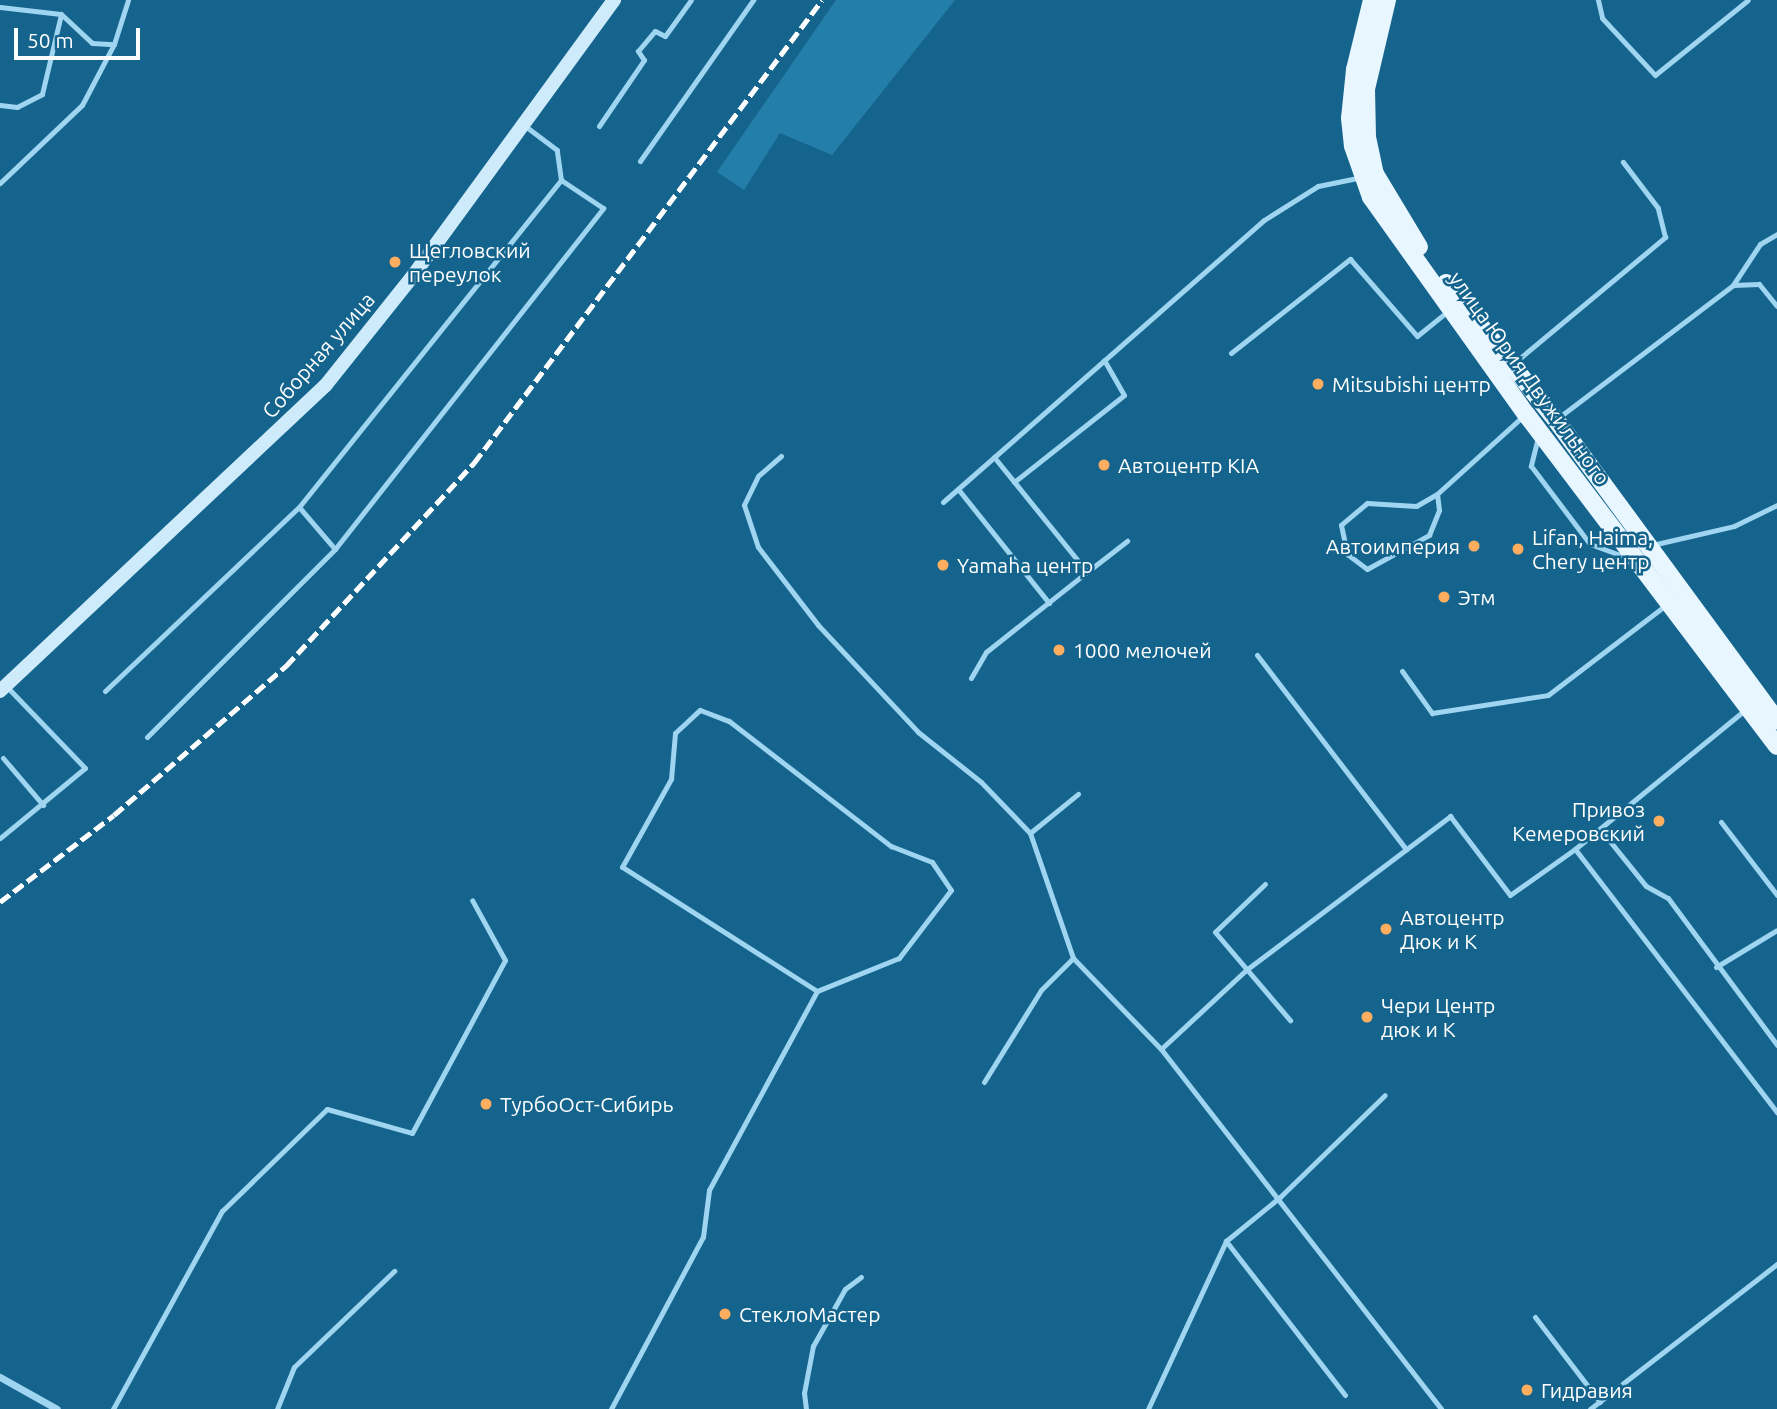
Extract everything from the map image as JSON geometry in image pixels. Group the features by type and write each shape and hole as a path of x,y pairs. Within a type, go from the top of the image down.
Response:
{"main road":[{"name":"улица Юрия Двужильного","path":"1373,0 1354,70 1350,107 1353,146 1369,176 1389,226 1451,309 1533,408 1556,420 1649,545 1754,703 1777,746"},
{"name":"улица Юрия Двужильного","path":"1387,0 1366,89 1369,176 1424,255 1512,365 1533,408 1539,431 1669,603 1754,703 1777,721"}],"street":[{"name":"Соборная улица","path":"3,688 325,386 412,277 614,0"},
{"path":"0,1377 57,1409"}],"lane":[{"path":"0,183 82,105 114,44 128,0"},
{"path":"599,126 644,60 638,51 655,31 666,36 691,0"},
{"path":"640,161 753,0"},
{"path":"1598,0 1602,18 1655,75 1748,0"},
{"path":"0,7 61,14 92,43 114,44"},
{"path":"0,105 17,107 42,94 61,14"},
{"path":"105,691 299,507 561,180 557,150 523,124"},
{"path":"1512,365 1665,237 1658,208 1623,162"},
{"path":"943,502 1264,220 1318,187 1369,176"},
{"path":"147,737 335,549 603,208 561,180"},
{"path":"1556,420 1732,285 1760,244 1777,234"},
{"path":"1231,353 1350,259 1417,336 1451,309"},
{"path":"1732,285 1759,284 1777,306"},
{"path":"1014,482 1124,395 1104,360"},
{"path":"1437,494 1439,510 1429,535 1367,569 1347,554 1341,526 1367,503 1416,506 1437,494 1533,408"},
{"path":"1539,431 1531,466 1553,496 1590,544 1638,561"},
{"path":"781,456 758,476 744,505 758,547 818,625 918,732 981,782 1030,833 1073,958 1161,1049 1280,1197 1441,1409"},
{"path":"994,457 1087,572"},
{"path":"958,489 1049,603"},
{"path":"1649,545 1734,526 1777,505"},
{"path":"299,507 335,549"},
{"path":"971,678 986,652 1126,541"},
{"path":"1402,671 1432,713 1548,695 1669,603"},
{"path":"1257,655 1406,849"},
{"path":"0,837 43,805 85,768 3,688"},
{"path":"1161,1049 1246,970 1450,816 1510,895 1575,849 1754,703"},
{"path":"611,1409 703,1237 709,1190 817,991 899,958 950,890 932,862 891,846 729,721 700,710 675,733 671,779 622,867 817,991"},
{"path":"3,758 43,805"},
{"path":"1030,833 1078,794"},
{"path":"1721,822 1777,895"},
{"path":"1600,829 1646,886 1668,898 1716,967 1777,1045"},
{"path":"1575,849 1777,1112"},
{"path":"1265,884 1215,932 1290,1020"},
{"path":"113,1409 222,1211 327,1109 412,1133 505,960 472,900"},
{"path":"1716,967 1777,930"},
{"path":"984,1082 1041,990 1073,958"},
{"path":"1148,1409 1226,1241 1280,1197 1385,1095"},
{"path":"1226,1241 1345,1395"},
{"path":"1590,1409 1777,1264"},
{"path":"277,1409 294,1367 394,1271"},
{"path":"806,1409 804,1393 813,1346 845,1289 861,1277"},
{"path":"1535,1317 1600,1402"}],"shaded area":[{"path":"836,0 955,0 832,155 780,133 744,190 717,172"}],"railway":[{"path":"0,902 114,815 286,666 474,463 822,0"}],"place":[{"name":"Щегловский переулок","path":"395,262"},
{"name":"Mitsubishi центр","path":"1318,384"},
{"name":"Автоцентр KIA","path":"1104,465"},
{"name":"Автоимперия","path":"1474,546"},
{"name":"Lifan, Haima, Chery центр","path":"1518,549"},
{"name":"Yamaha центр","path":"943,565"},
{"name":"Этм","path":"1444,597"},
{"name":"1000 мелочей","path":"1059,650"},
{"name":"Привоз Кемеровский","path":"1659,821"},
{"name":"Автоцентр Дюк и К","path":"1386,929"},
{"name":"Чери Центр дюк и К","path":"1367,1017"},
{"name":"ТурбоОст-Сибирь","path":"486,1104"},
{"name":"СтеклоМастер","path":"725,1314"},
{"name":"Гидравия","path":"1527,1390"}]}
